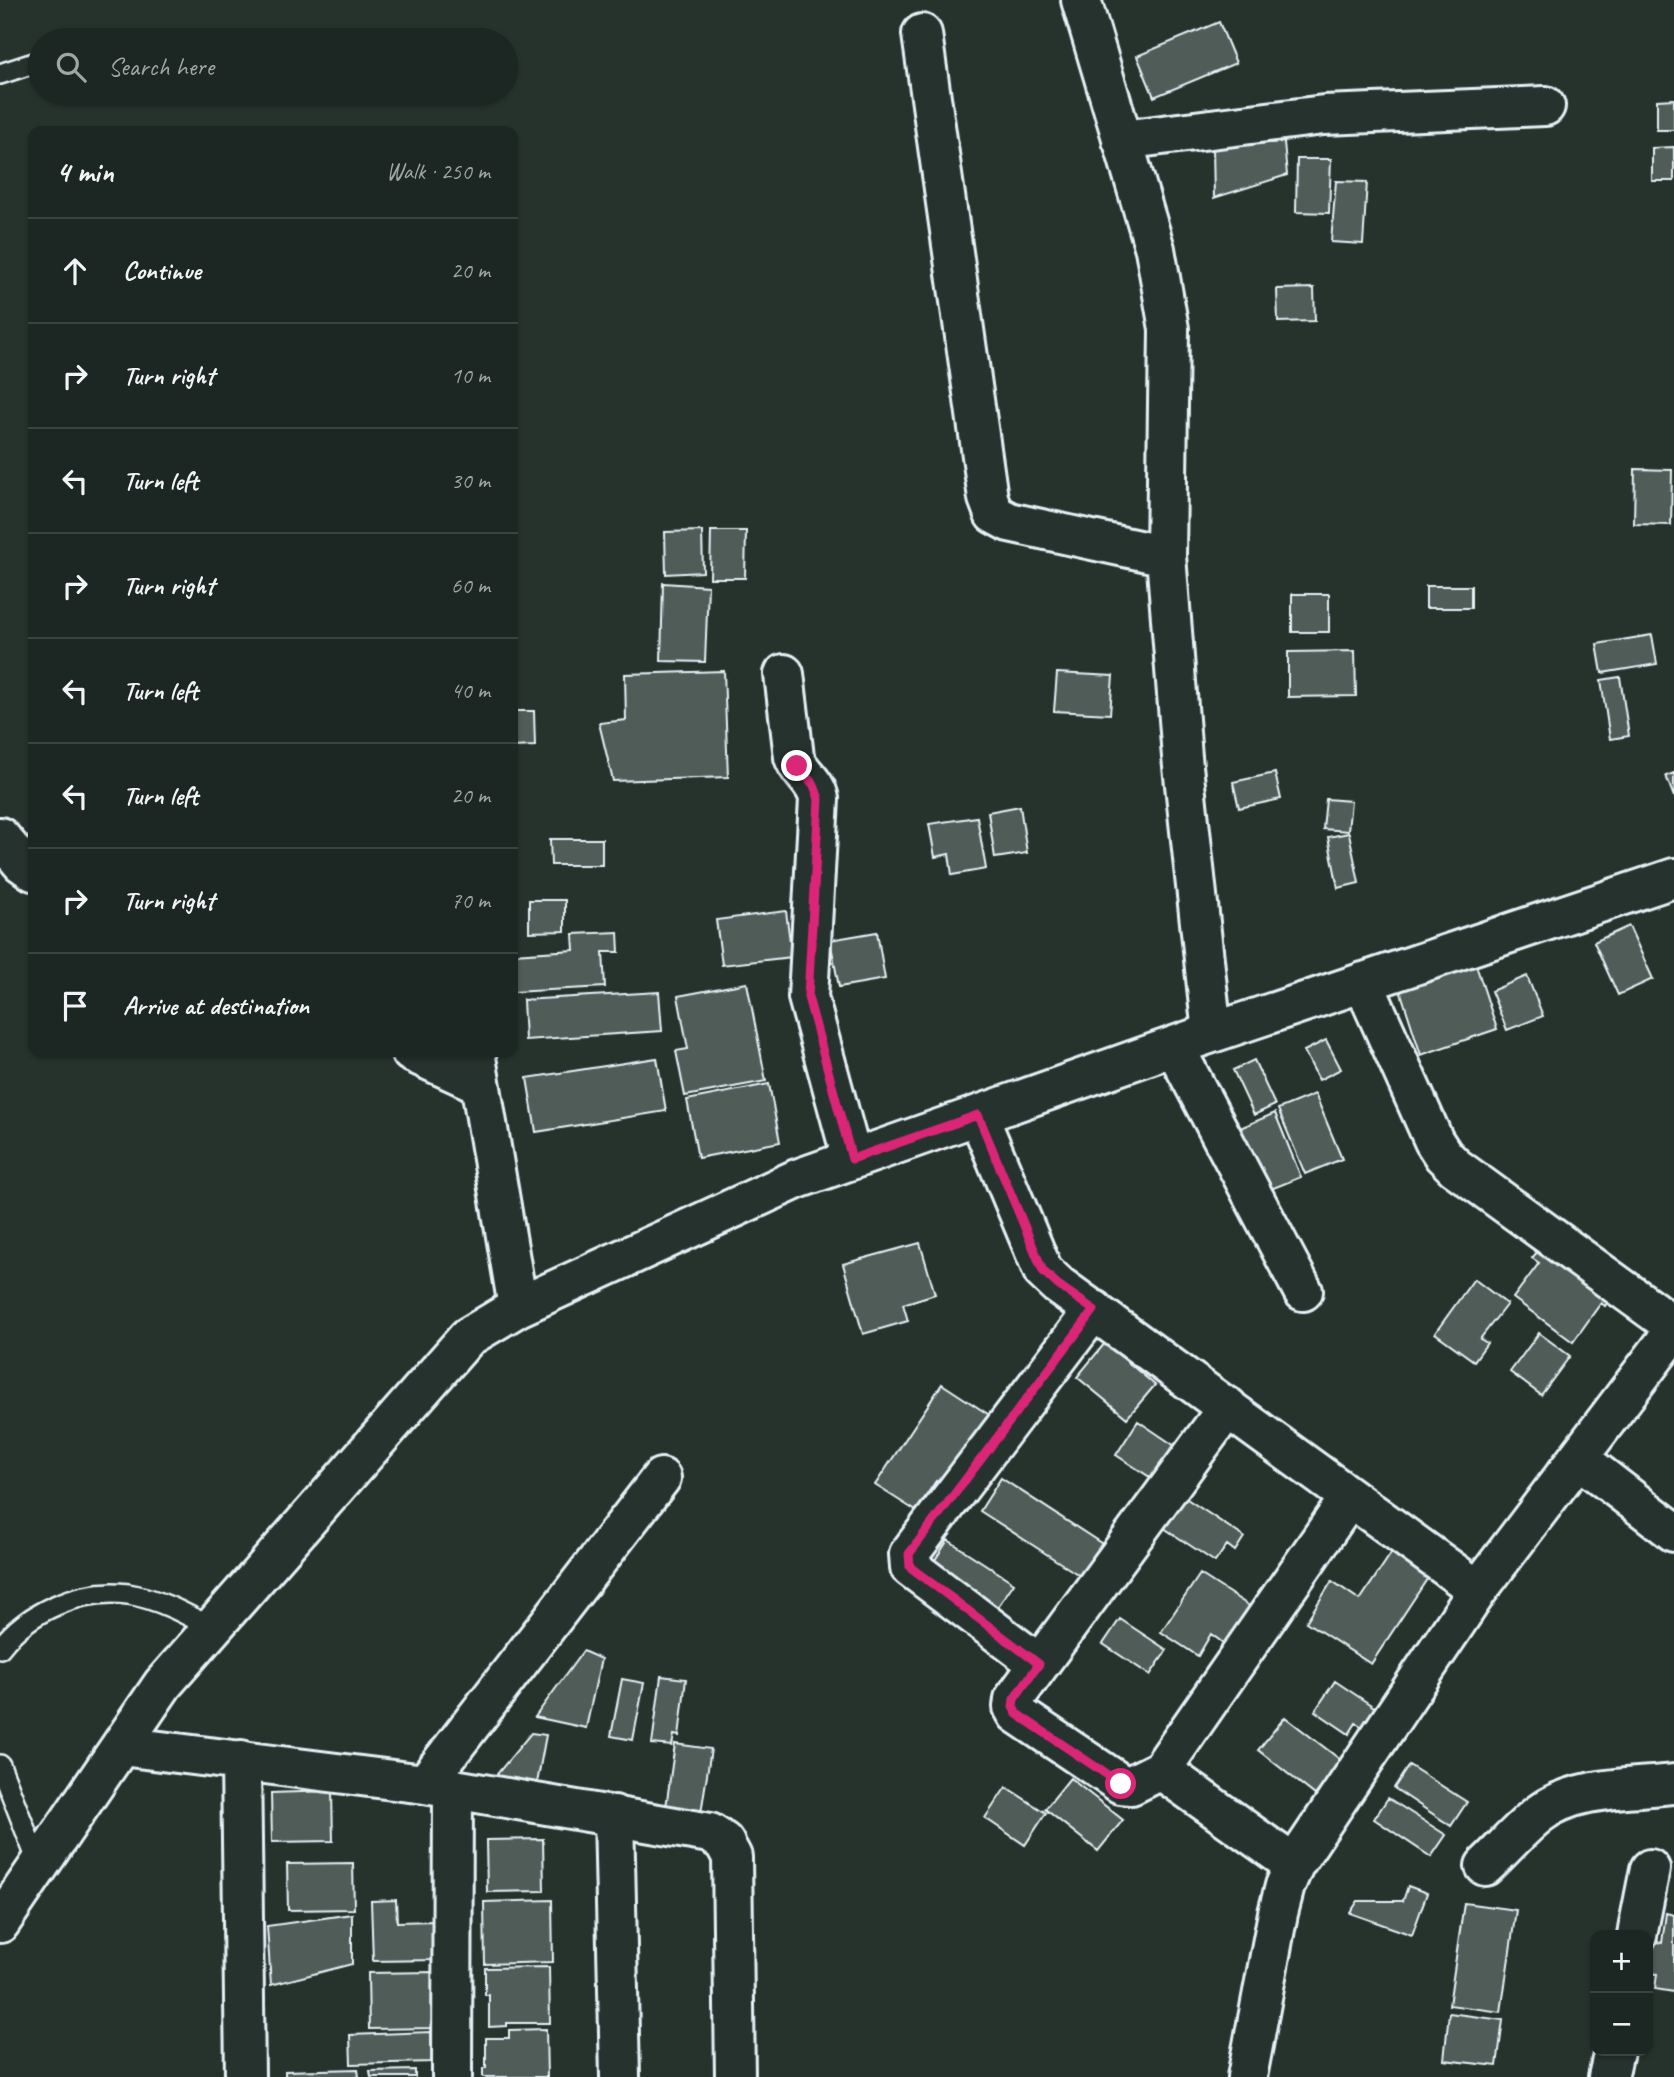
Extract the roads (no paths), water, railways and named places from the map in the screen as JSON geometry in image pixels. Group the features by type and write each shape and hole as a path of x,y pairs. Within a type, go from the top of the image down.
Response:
{"street":[{"path":"1081,0 1155,249 1169,329 1166,556 1182,757 1212,1033"},
{"path":"922,34 988,498 994,514 1009,522 1166,556"},
{"path":"1122,140 1324,115 1545,106"},
{"path":"784,674 794,757 797,766 814,785 819,799 808,997 852,1159"},
{"path":"0,837 28,868"},
{"path":"0,1923 163,1684 468,1337 518,1307 797,1179 1174,1046 1674,878"},
{"path":"1363,982 1434,1141 1443,1155 1455,1167 1674,1326"},
{"path":"1174,1046 1303,1291"},
{"path":"432,1057 478,1068 518,1307"},
{"path":"978,1115 1043,1271 1058,1285 1478,1590"},
{"path":"1039,1664 910,1567 909,1554 1094,1310"},
{"path":"1247,2077 1278,1913 1284,1886 1294,1865 1478,1590 1674,1331"},
{"path":"1228,1408 1014,1699 1013,1707 1017,1714 1121,1784 1131,1786 1161,1770 1350,1497"},
{"path":"1578,1458 1674,1532"},
{"path":"452,2077 439,1786 660,1478"},
{"path":"121,1746 439,1786 710,1833 724,1842 732,1857 735,2077"},
{"path":"241,1760 245,2077"},
{"path":"1161,1770 1294,1865"},
{"path":"1485,1866 1540,1814 1560,1802 1585,1794 1674,1784"},
{"path":"614,1815 620,2077"},
{"path":"1638,1930 1650,1869"},
{"path":"1608,2077 1613,2056"}],"lane":[{"path":"0,74 28,65"},
{"path":"0,1648 17,1628 40,1612 69,1600 100,1595 127,1594 155,1601 212,1628"},
{"path":"0,1765 39,1865"}]}
